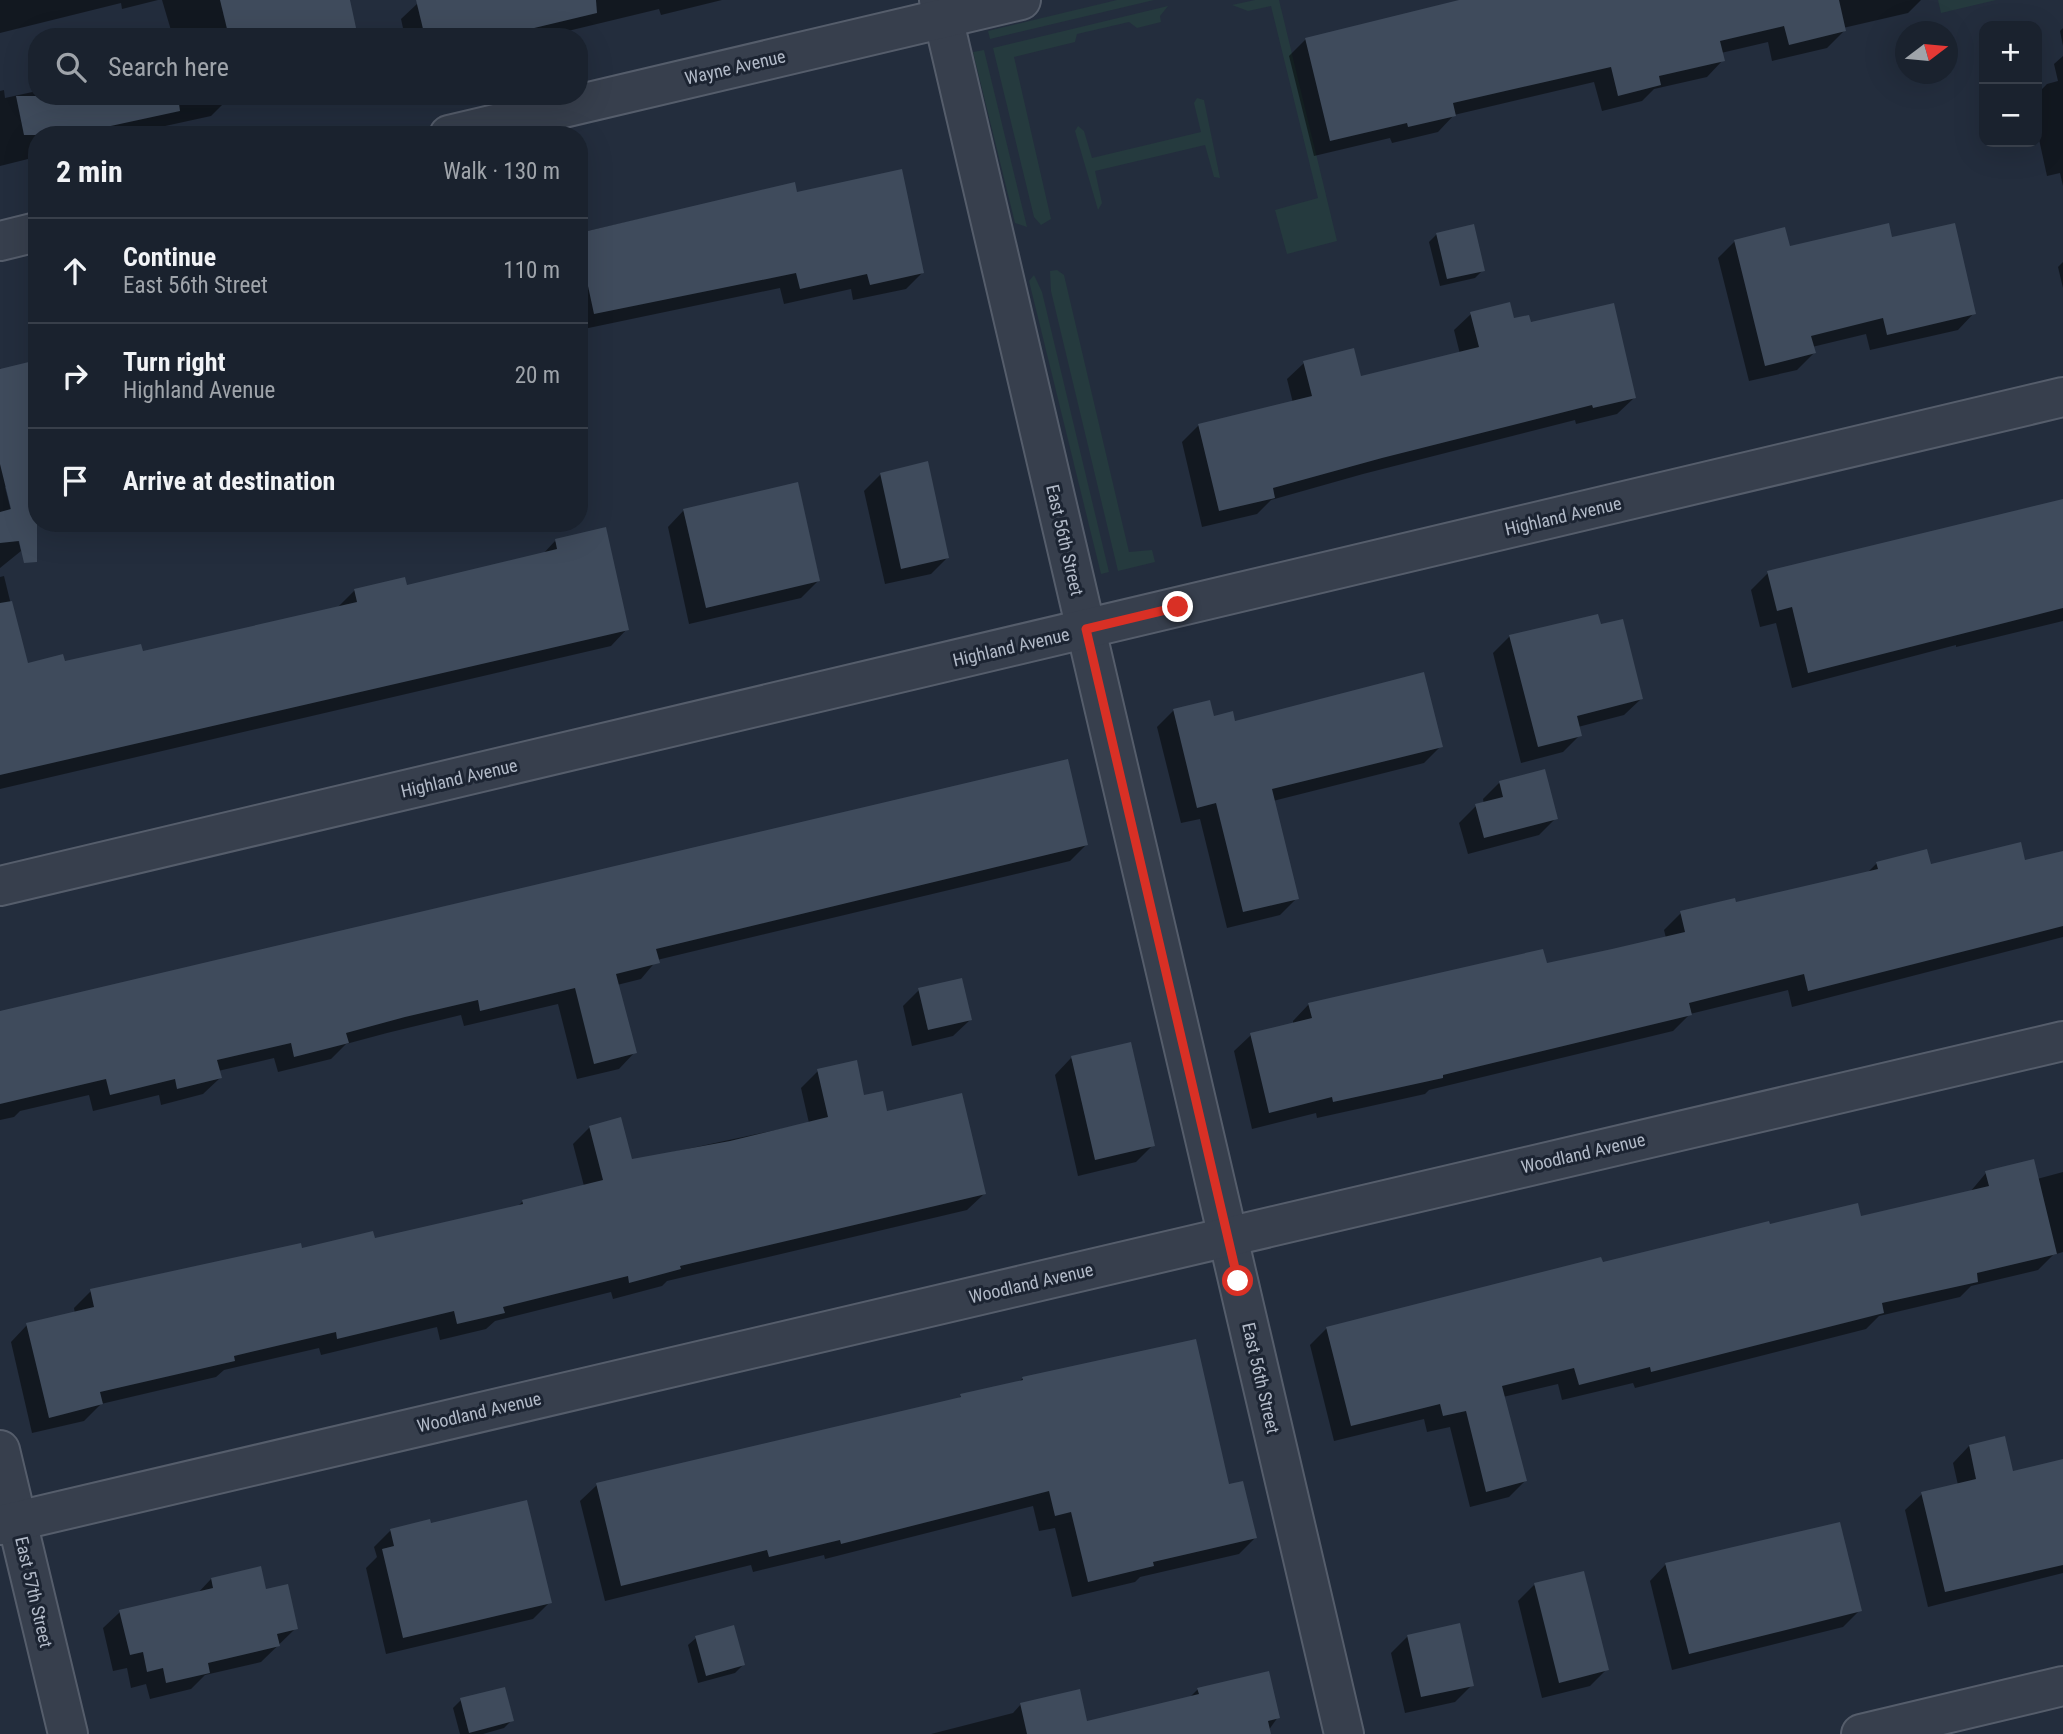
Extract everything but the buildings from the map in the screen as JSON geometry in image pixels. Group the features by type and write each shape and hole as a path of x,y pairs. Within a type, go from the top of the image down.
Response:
{"street":[{"name":"Wayne Avenue","path":"588,99 941,9 1021,0"},
{"name":"East 56th Street","path":"941,9 1344,1734"},
{"name":"Wayne Avenue","path":"484,126 566,105"},
{"path":"0,241 28,234"},
{"name":"Highland Avenue","path":"0,887 2063,397"},
{"name":"Woodland Avenue","path":"9,1523 2063,1041"},
{"name":"East 57th Street","path":"0,1450 9,1523 68,1734"},
{"path":"1861,1734 2063,1686"}],"green space":[{"path":"1117,0 1154,0 990,39 988,31"},
{"path":"1255,0 1279,0 1337,241 1287,254 1275,210 1318,198 1271,6 1248,11 1232,5"},
{"path":"1938,0 1996,0 1941,13"},
{"path":"1168,6 1160,16 1161,22 1137,28 1129,22 1077,34 1075,42 1014,57 1051,219 1041,225 1034,217 993,48"},
{"path":"984,50 1027,227 1015,223 973,52"},
{"path":"1197,98 1204,100 1220,178 1214,177 1205,145 1095,171 1102,203 1098,210 1075,131 1078,126 1084,131 1092,158 1201,132 1194,103"},
{"path":"1057,270 1064,275 1129,552 1152,550 1155,562 1118,571 1051,291 1050,271"},
{"path":"1034,275 1042,292 1109,572 1101,574 1029,281"}],"route":[{"path":"1178,607 1086,629 1238,1281"}]}
